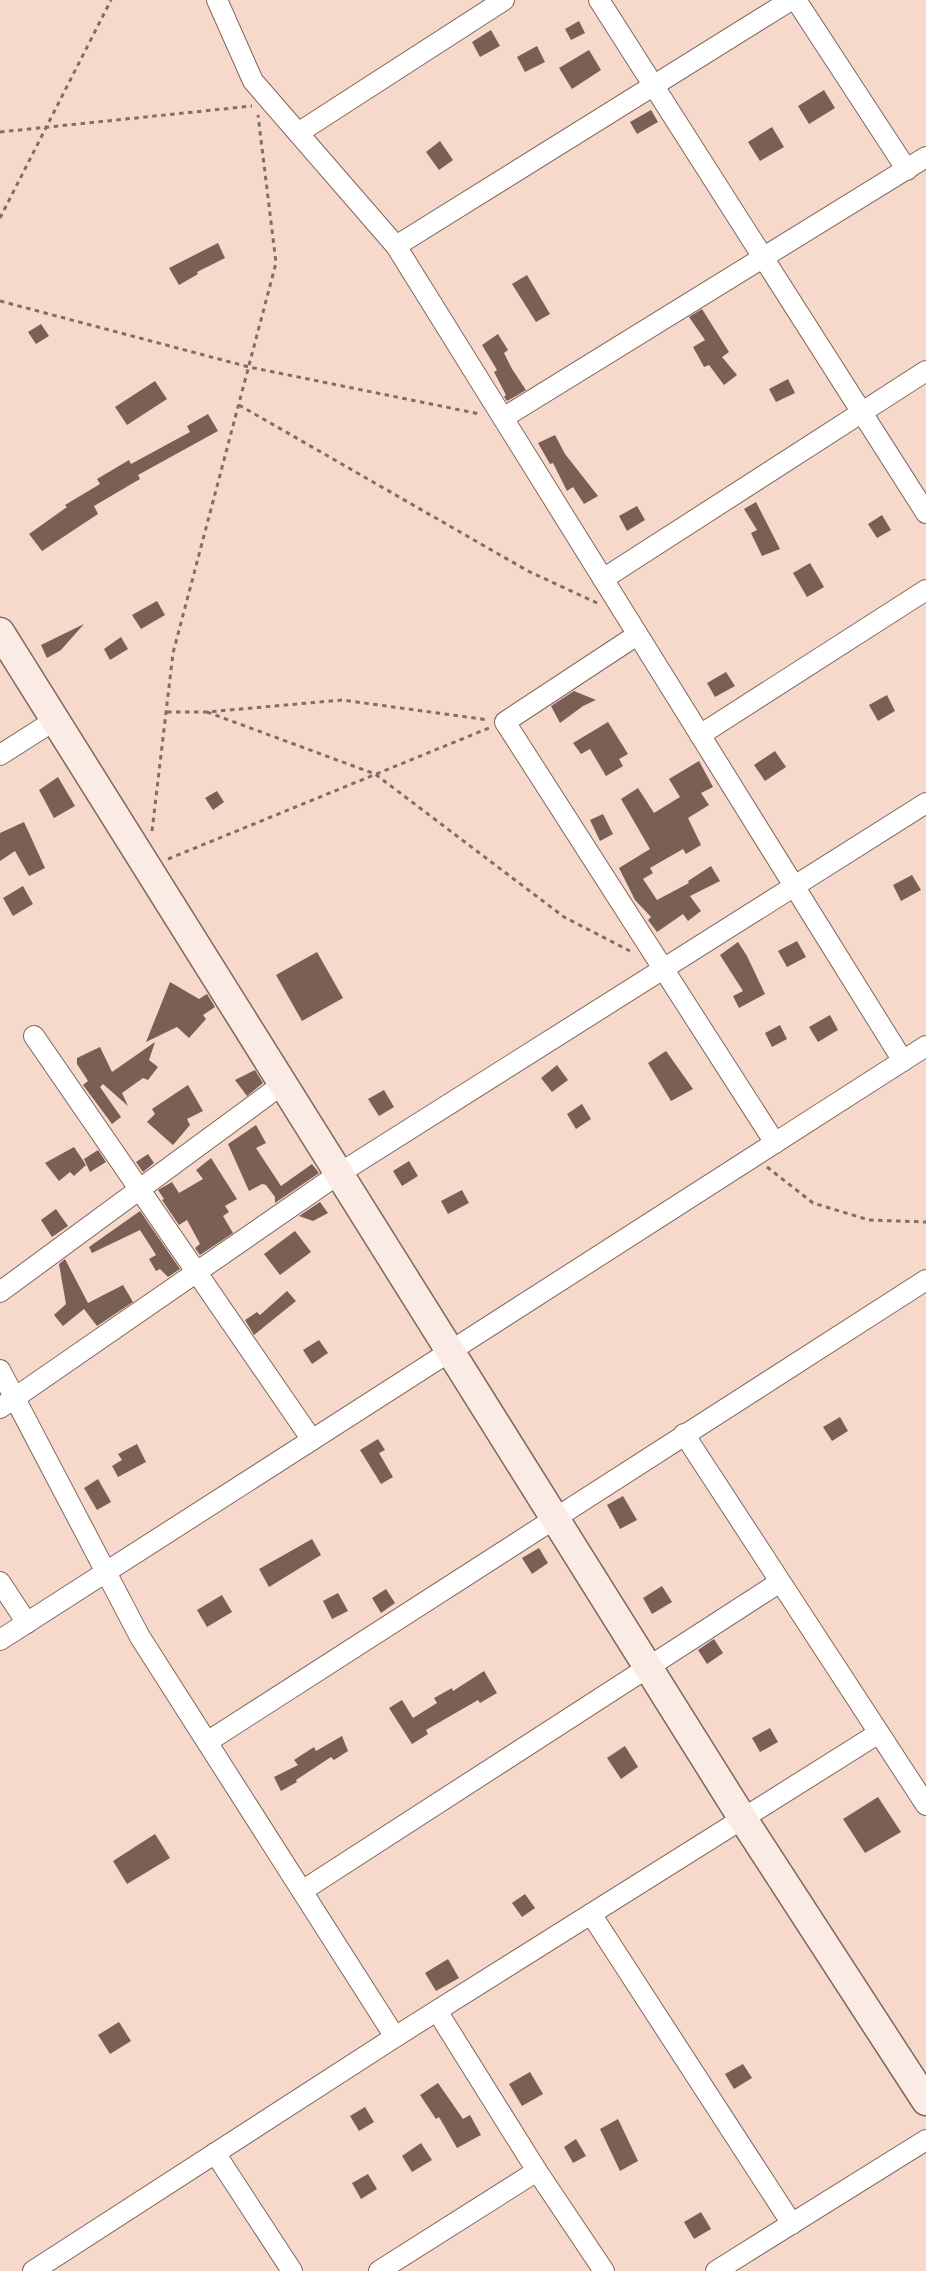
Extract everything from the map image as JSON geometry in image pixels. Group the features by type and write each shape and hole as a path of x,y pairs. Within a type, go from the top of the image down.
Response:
{"street":[{"path":"217,0 253,81 396,246 903,1061"},
{"path":"298,133 504,0"},
{"path":"599,0 926,513"},
{"path":"396,246 791,0"},
{"path":"796,0 907,170"},
{"path":"503,418 926,157"},
{"path":"603,579 926,371"},
{"path":"700,735 926,590"},
{"path":"0,632 452,1350 743,1819 926,2101"},
{"path":"637,635 505,722 775,1143"},
{"path":"0,755 55,720"},
{"path":"7,1403 340,1173 926,803"},
{"path":"34,1036 312,1440"},
{"path":"0,1641 926,1046"},
{"path":"0,1292 284,1083"},
{"path":"207,1742 926,1280"},
{"path":"0,1370 7,1403 106,1572 140,1636 395,2037"},
{"path":"684,1434 926,1805"},
{"path":"303,1891 780,1581"},
{"path":"0,1582 27,1623"},
{"path":"33,2271 395,2037 879,1733"},
{"path":"591,1914 792,2224"},
{"path":"437,2011 537,2171 604,2271"},
{"path":"716,2271 926,2140"},
{"path":"215,2153 292,2271"},
{"path":"379,2271 537,2171"}],"path":[{"path":"0,218 44,127 111,0"},
{"path":"0,132 256,106 276,264 173,653 152,834"},
{"path":"0,301 249,367 503,418"},
{"path":"239,405 528,572 626,617"},
{"path":"166,711 207,712 342,700 505,722"},
{"path":"207,712 375,774 564,917 634,953"},
{"path":"148,867 505,722"},
{"path":"754,1156 813,1203 869,1220 926,1222"}],"building":[{"path":"579,21 585,33 571,40 565,29"},
{"path":"491,30 500,46 480,57 472,42"},
{"path":"537,46 545,62 525,72 517,57"},
{"path":"589,50 601,70 572,89 559,68"},
{"path":"824,90 835,108 809,124 798,106"},
{"path":"651,110 658,122 637,134 630,122"},
{"path":"772,127 784,147 760,161 748,142"},
{"path":"440,141 453,160 439,170 426,152"},
{"path":"218,243 225,258 197,272 198,274 179,285 169,268"},
{"path":"527,275 550,314 536,322 512,284"},
{"path":"702,309 729,352 722,357 737,375 724,385 709,365 704,367 693,347 705,340 689,317"},
{"path":"41,324 49,336 36,344 28,332"},
{"path":"498,334 508,350 504,353 512,369 526,390 507,401 494,372 497,370 482,345"},
{"path":"788,379 795,393 776,402 769,389"},
{"path":"155,381 167,399 127,425 115,407"},
{"path":"208,414 218,431 138,475 140,479 94,506 98,514 42,551 29,534 67,507 65,505 100,484 97,479 129,460 131,464 190,432 187,426"},
{"path":"555,435 565,454 598,496 584,504 573,487 567,491 553,463 550,464 538,443"},
{"path":"756,502 780,549 762,556 751,533 757,530 744,509"},
{"path":"637,506 645,520 627,531 619,516"},
{"path":"882,515 891,530 877,538 868,524"},
{"path":"810,563 824,587 807,597 793,573"},
{"path":"157,601 165,615 141,629 132,615"},
{"path":"84,624 61,650 47,658 41,645"},
{"path":"121,637 128,649 110,660 104,649"},
{"path":"726,672 735,686 715,697 707,683"},
{"path":"574,691 596,700 583,706 560,723 551,706"},
{"path":"887,695 895,711 878,721 869,705"},
{"path":"608,722 628,754 619,759 623,766 606,776 590,749 581,754 573,743"},
{"path":"775,751 786,767 765,781 754,765"},
{"path":"699,761 713,787 701,793 709,805 688,818 701,845 686,854 683,849 650,868 653,873 643,879 657,900 689,883 688,881 711,866 720,881 690,896 701,911 688,921 683,914 657,932 648,920 651,917 635,900 619,868 650,849 621,799 638,788 654,813 680,797 669,779"},
{"path":"58,777 75,806 54,818 39,790"},
{"path":"217,791 224,802 213,810 205,798"},
{"path":"603,814 613,834 600,841 590,820"},
{"path":"24,822 45,868 29,876 15,851 0,861 0,833"},
{"path":"912,875 921,890 901,901 893,885"},
{"path":"23,886 33,904 13,916 3,898"},
{"path":"797,941 806,957 787,967 778,951"},
{"path":"738,942 765,994 739,1008 733,996 743,991 720,955"},
{"path":"317,952 343,998 302,1021 276,975"},
{"path":"170,982 199,999 207,994 215,1007 203,1015 206,1019 189,1038 177,1027 146,1042"},
{"path":"830,1015 838,1030 818,1042 809,1027"},
{"path":"780,1025 787,1039 772,1047 765,1033"},
{"path":"155,1042 149,1060 158,1067 148,1080 143,1078 122,1093 128,1106 103,1084 100,1087 121,1117 112,1124 83,1085 88,1081 77,1064 77,1058 100,1047 112,1072"},
{"path":"666,1051 693,1089 671,1101 648,1063"},
{"path":"557,1065 568,1080 552,1092 541,1078"},
{"path":"255,1070 263,1083 247,1096 235,1080"},
{"path":"188,1085 203,1111 187,1119 190,1125 173,1145 147,1122 155,1114 152,1109"},
{"path":"384,1090 394,1107 379,1116 368,1099"},
{"path":"582,1104 591,1119 576,1129 567,1114"},
{"path":"256,1125 266,1143 256,1148 281,1186 312,1164 319,1173 275,1203 275,1197 266,1185 262,1184 249,1191 228,1144"},
{"path":"74,1147 86,1165 74,1176 70,1172 59,1181 45,1163"},
{"path":"98,1150 106,1162 90,1172 84,1159"},
{"path":"148,1154 154,1163 143,1172 136,1162"},
{"path":"211,1158 237,1199 225,1206 229,1212 223,1216 233,1233 200,1255 195,1248 200,1244 187,1220 179,1225 158,1190 172,1182 179,1193 203,1179 196,1170"},
{"path":"409,1161 418,1176 402,1186 393,1171"},
{"path":"462,1190 469,1203 448,1214 441,1201"},
{"path":"320,1202 328,1213 313,1221 299,1216"},
{"path":"56,1209 68,1226 52,1237 41,1220"},
{"path":"140,1211 180,1269 168,1277 160,1269 156,1271 149,1259 156,1255 140,1230 92,1253 89,1247"},
{"path":"295,1231 311,1252 280,1275 264,1254"},
{"path":"65,1259 88,1303 123,1285 133,1302 97,1326 84,1309 63,1326 54,1315 66,1304 59,1264"},
{"path":"287,1291 296,1301 254,1335 245,1320 257,1312 260,1315"},
{"path":"319,1340 328,1353 312,1364 303,1350"},
{"path":"840,1417 848,1431 832,1441 823,1427"},
{"path":"378,1439 385,1450 379,1453 393,1477 381,1484 360,1450"},
{"path":"137,1444 146,1462 118,1477 112,1466 122,1460 118,1454"},
{"path":"98,1479 111,1502 97,1510 84,1488"},
{"path":"623,1496 637,1520 620,1529 607,1505"},
{"path":"312,1539 321,1555 269,1587 259,1569"},
{"path":"539,1548 548,1563 532,1574 522,1558"},
{"path":"662,1586 672,1602 652,1614 643,1598"},
{"path":"386,1589 395,1603 381,1613 372,1598"},
{"path":"338,1593 348,1611 332,1619 323,1601"},
{"path":"222,1595 232,1612 207,1627 197,1610"},
{"path":"714,1639 723,1653 707,1664 698,1650"},
{"path":"484,1671 497,1693 480,1703 478,1700 426,1730 428,1734 412,1744 389,1708 402,1700 413,1718 437,1703 434,1698 452,1688 453,1691"},
{"path":"770,1728 778,1742 760,1752 752,1738"},
{"path":"342,1736 348,1751 334,1760 331,1757 281,1791 274,1777 298,1765 294,1760 314,1747 316,1751"},
{"path":"625,1746 638,1767 621,1779 607,1758"},
{"path":"878,1797 901,1832 865,1853 843,1819"},
{"path":"155,1834 170,1858 127,1884 113,1861"},
{"path":"525,1894 535,1908 522,1917 512,1903"},
{"path":"448,1959 459,1978 436,1991 425,1973"},
{"path":"119,2022 131,2041 110,2054 98,2035"},
{"path":"743,2064 752,2078 734,2089 725,2074"},
{"path":"530,2072 543,2094 522,2106 509,2084"},
{"path":"438,2083 463,2119 470,2115 481,2135 457,2148 439,2117 436,2119 420,2095"},
{"path":"365,2107 374,2122 359,2131 350,2116"},
{"path":"618,2119 638,2161 620,2171 600,2129"},
{"path":"576,2139 586,2156 573,2163 564,2147"},
{"path":"421,2143 432,2160 412,2172 402,2156"},
{"path":"368,2174 377,2189 361,2199 352,2183"},
{"path":"701,2212 711,2229 694,2239 684,2222"}]}
